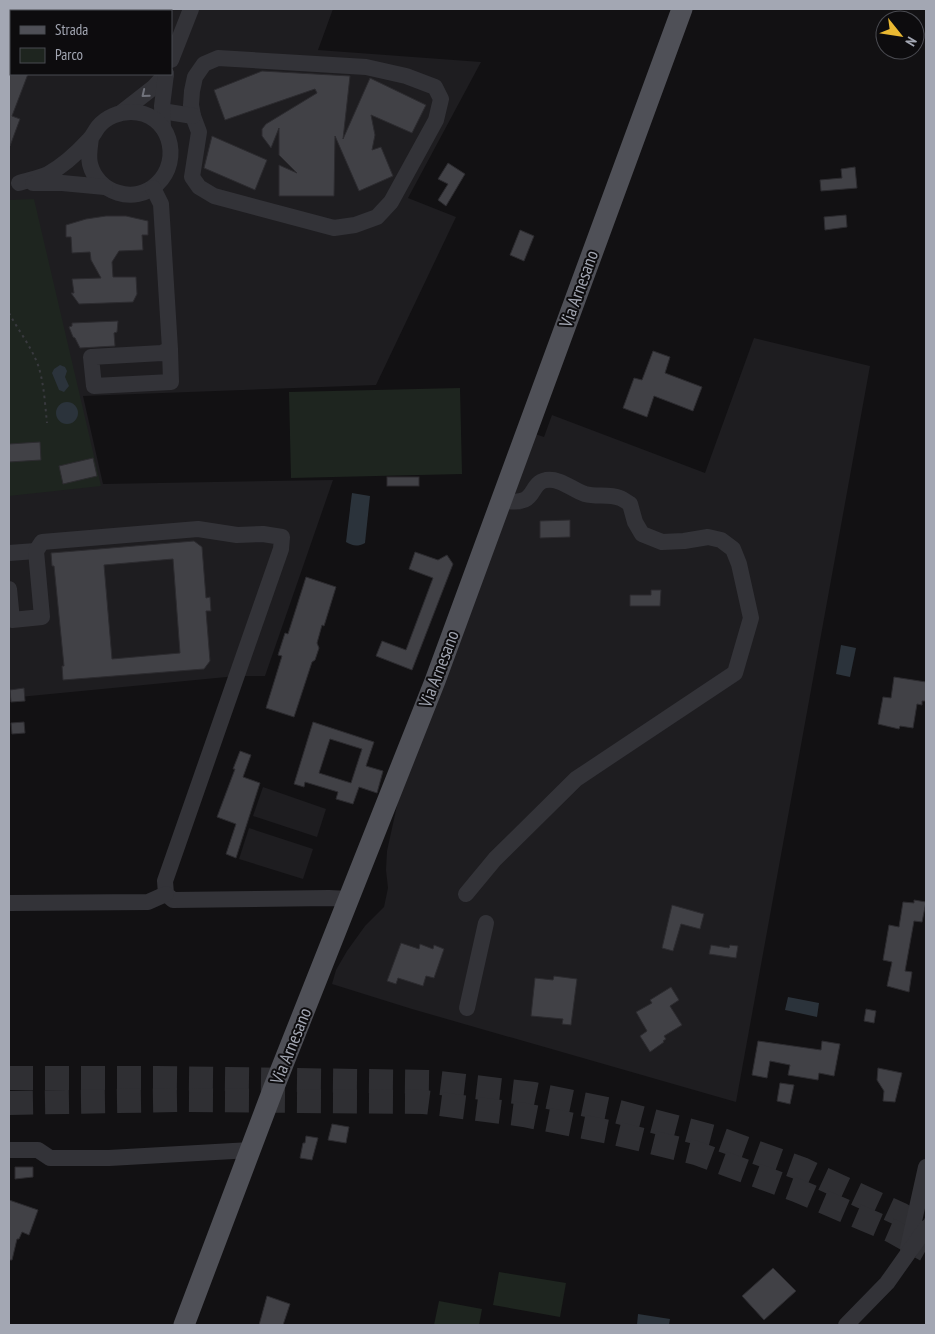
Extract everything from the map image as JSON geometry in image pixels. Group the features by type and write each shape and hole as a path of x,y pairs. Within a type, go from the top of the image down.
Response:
{"main road":[{"name":"Via Arnesano","path":"184,1325 435,681 682,9"}],"street":[{"path":"172,57 191,9"},
{"path":"218,58 366,67 406,76 435,86 441,100 436,120 391,202 377,217 355,225 334,228 214,196 199,187 192,178 199,132 193,116 191,105 196,77 204,64 218,58"},
{"path":"165,75 154,87 122,112 109,117 99,126 92,138 88,151 90,165 96,177 105,187 116,193 129,195 142,193 153,188 163,179 169,166 172,153 162,120 166,75"},
{"path":"122,112 145,114 155,120 193,116"},
{"path":"14,183 49,174 92,138"},
{"path":"14,183 62,183 105,187"},
{"path":"153,188 161,204 170,349 171,382 94,386 91,357 162,353 170,349"},
{"path":"466,894 495,859 576,779 735,673 751,618 739,564 733,549 721,540 708,538 662,542 642,534 635,522 630,504 619,498 585,494 556,480 544,481 536,487 530,497 523,501 510,502 502,500"},
{"path":"9,589 12,620 42,617 36,551 42,542 198,529 237,535 263,534 282,537 281,549 165,881 166,894 173,900 349,899"},
{"path":"9,553 36,551"},
{"path":"9,903 148,902 166,894"},
{"path":"467,1008 486,923"},
{"path":"9,1150 38,1150 50,1158 109,1158 251,1150"},
{"path":"907,1255 926,1167"},
{"path":"846,1325 887,1283 926,1228"}],"path":[{"path":"9,313 32,351 38,366 43,385 48,423"}],"shaded area":[{"path":"9,9 333,9 318,50 481,62 408,198 456,217 376,385 83,396 103,484 333,480 265,676 237,676 9,698"},
{"path":"754,338 870,366 736,1102 412,1009 332,984 336,970 347,951 365,926 384,907 388,888 386,870 387,851 398,801 532,433 544,437 552,415 705,473"},
{"path":"60,365 65,367 67,371 65,377 69,386 64,392 59,390 52,373"},
{"path":"67,402 75,405 78,413 75,421 67,424 59,421 56,413 59,405"},
{"path":"352,493 370,496 365,543 357,545 346,542"},
{"path":"841,645 856,648 850,677 836,674"},
{"path":"263,787 326,809 317,837 253,816"},
{"path":"249,828 313,849 303,879 239,859"},
{"path":"788,997 819,1003 817,1017 785,1010"},
{"path":"638,1314 670,1319 669,1325 637,1325"}],"green space":[{"path":"34,199 101,486 9,496 9,200"},
{"path":"460,388 462,474 291,478 289,392"},
{"path":"499,1272 566,1283 560,1317 493,1305"},
{"path":"439,1301 482,1309 479,1325 434,1325"}],"building":[{"path":"262,71 350,76 343,139 370,78 426,105 412,133 371,115 375,135 372,150 381,147 393,176 359,191 335,136 334,196 279,196 279,165 297,173 279,155 279,128 271,148 262,136 262,129 266,124 317,93 315,89 225,120 214,90"},
{"path":"9,74 28,75 12,116 20,119 10,146"},
{"path":"212,136 267,160 255,190 204,168"},
{"path":"448,163 465,174 446,206 438,200 448,184 438,179"},
{"path":"855,167 857,188 821,191 820,180 842,178 841,169"},
{"path":"846,215 847,227 825,230 824,217"},
{"path":"106,216 126,216 148,221 148,235 142,235 143,250 119,251 112,262 113,277 136,277 137,294 133,302 79,304 71,293 74,293 72,279 101,278 91,260 90,252 72,253 71,237 66,237 66,225"},
{"path":"520,230 534,236 524,261 510,255"},
{"path":"118,321 117,332 114,333 115,346 80,348 69,327 72,326 72,323"},
{"path":"653,351 670,357 665,373 702,387 693,411 654,396 647,417 623,408 634,378 642,380"},
{"path":"40,442 41,460 9,462 9,444"},
{"path":"93,458 97,476 63,484 59,466"},
{"path":"387,477 419,477 419,486 387,486"},
{"path":"570,520 570,537 540,538 540,521"},
{"path":"194,541 202,547 206,598 210,597 211,611 206,611 210,661 204,669 63,680 62,666 64,666 51,553","holes":["173,559 180,653 112,659 104,565"]},
{"path":"415,552 438,560 447,555 453,564 412,670 376,656 382,641 406,650 433,578 409,569"},
{"path":"306,577 336,587 324,626 322,625 317,643 319,648 315,660 312,662 294,717 266,708 282,656 278,655 285,633 288,634"},
{"path":"651,590 661,590 660,606 630,606 630,595 651,595"},
{"path":"894,677 926,682 926,701 922,701 922,705 917,704 913,728 900,726 899,729 878,724 883,697 891,698"},
{"path":"24,688 25,701 11,702 10,690"},
{"path":"24,722 25,733 12,734 11,723"},
{"path":"313,722 374,742 366,766 383,771 377,793 359,787 353,804 336,799 338,792 305,782 304,787 294,784","holes":["330,739 362,749 351,783 319,773"]},
{"path":"240,751 251,755 243,777 260,783 236,858 226,854 236,824 217,817"},
{"path":"914,900 926,902 922,922 914,921 905,971 912,972 909,992 887,986 892,962 883,960 889,925 899,927 903,902 914,903"},
{"path":"672,905 704,914 700,929 681,924 673,951 662,948"},
{"path":"401,943 419,949 420,944 433,949 434,945 444,949 434,978 426,976 423,986 398,978 396,984 387,981"},
{"path":"711,945 729,948 730,945 738,946 736,958 709,954"},
{"path":"554,976 577,979 571,1025 562,1024 563,1019 531,1016 535,978 553,980"},
{"path":"671,987 679,1000 670,1006 682,1025 664,1036 666,1039 664,1042 650,1052 640,1036 647,1031 636,1012 652,1003 650,1000"},
{"path":"866,1009 876,1011 874,1023 864,1021"},
{"path":"758,1041 821,1050 822,1041 840,1044 834,1076 819,1073 818,1080 788,1075 790,1065 770,1061 767,1078 752,1075"},
{"path":"878,1068 902,1073 895,1102 883,1101 884,1091 877,1080"},
{"path":"780,1083 794,1085 790,1104 777,1101"},
{"path":"332,1124 349,1127 346,1143 328,1140"},
{"path":"306,1136 318,1138 312,1160 300,1158"},
{"path":"15,1167 33,1167 33,1177 15,1179"},
{"path":"9,1200 38,1210 29,1235 22,1232 19,1239 17,1239 12,1260 9,1260"},
{"path":"773,1268 796,1291 764,1320 742,1296"},
{"path":"267,1296 290,1304 283,1325 259,1325"}],"tunnel":[{"path":"9,1078 432,1082 534,1094 611,1110 714,1137 802,1169 926,1228"},
{"path":"9,1103 181,1100 424,1102 524,1115 614,1133 696,1153 796,1190 892,1231 926,1250"}]}
